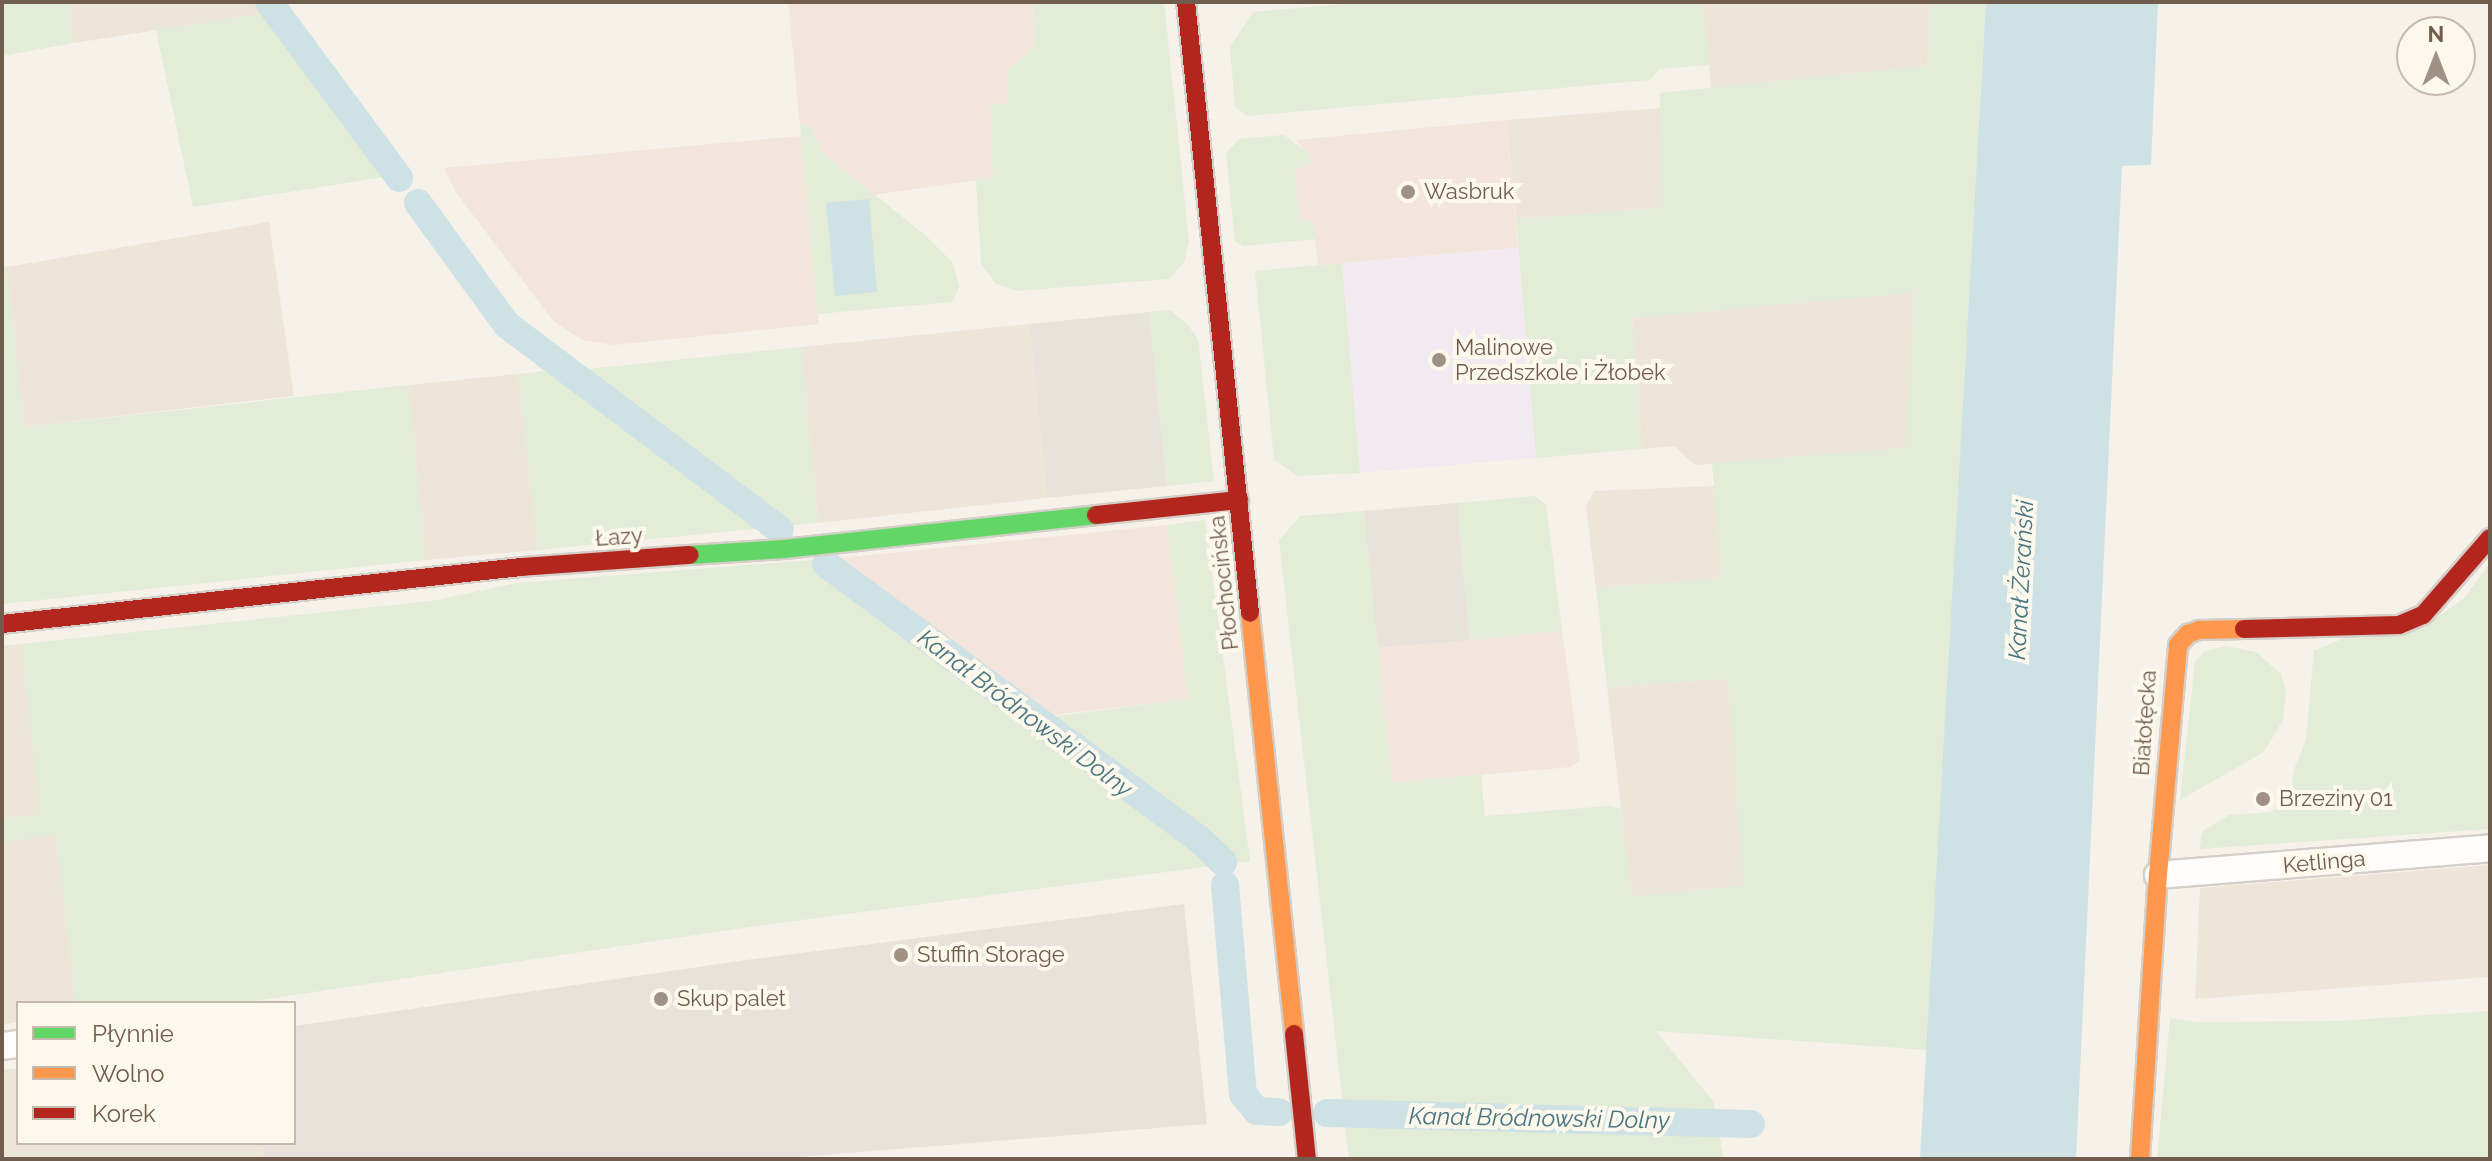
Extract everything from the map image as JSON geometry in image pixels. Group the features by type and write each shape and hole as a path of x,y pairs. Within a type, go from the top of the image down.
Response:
{"street":[{"name":"Płochocińska","path":"1186,2 1305,1151"},
{"name":"Łazy","path":"2,624 521,567 784,549 1239,500"},
{"name":"Białołęcka","path":"2140,1159 2174,658 2178,645 2188,634 2211,629 2399,625 2423,615 2490,538"},
{"name":"Ketlinga","path":"2158,875 2490,848"}],"shaded area":[{"path":"68,2 258,2 267,13 74,43"},
{"path":"788,2 1032,2 1035,47 1007,71 1007,103 990,105 993,178 873,195 821,152 810,124 800,125"},
{"path":"1703,2 1931,2 1927,66 1711,88"},
{"path":"1660,108 1662,208 1516,219 1506,120"},
{"path":"1506,120 1518,248 1318,265 1313,222 1299,219 1295,169 1310,163 1307,152 1295,140"},
{"path":"801,136 819,324 614,345 582,340 553,321 455,191 444,168"},
{"path":"269,222 294,396 24,427 7,267"},
{"name":"Malinowe Przedszkole i Żłobek","path":"1518,248 1536,458 1360,473 1342,263"},
{"path":"1914,292 1906,449 1695,465 1674,446 1642,449 1632,318"},
{"path":"1149,312 1167,486 1047,498 1029,324"},
{"path":"1029,324 1047,498 818,523 801,347"},
{"path":"518,374 538,550 426,560 408,385"},
{"path":"1714,486 1721,578 1596,588 1586,506 1594,491"},
{"path":"1457,503 1470,640 1377,648 1364,511"},
{"path":"1167,525 1189,699 1045,716 830,559"},
{"path":"1562,631 1580,760 1571,767 1391,783 1377,648"},
{"path":"21,644 41,814 2,819 2,646"},
{"path":"1728,679 1744,886 1631,896 1607,687"},
{"path":"56,834 76,1001 16,1001 16,1022 2,1025 2,842"},
{"path":"2490,865 2490,977 2195,999 2200,888"},
{"path":"1184,904 1207,1124 776,1159 264,1159 263,1145 296,1145 296,1026 746,960"},
{"path":"16,1068 16,1145 263,1145 264,1159 2,1159 2,1070"}],"green space":[{"path":"2,2 68,2 74,43 2,56"},
{"path":"1032,2 1164,2 1189,241 1184,263 1169,279 1017,291 995,283 981,264 976,180 993,178 990,105 1007,103 1007,71 1035,47"},
{"path":"1365,2 1703,2 1709,65 1659,69 1650,80 1248,116 1235,107 1230,47 1253,12"},
{"path":"1931,2 1986,2 1927,1050 1656,1031 1713,1101 1724,1159 1349,1159 1279,540 1300,516 1364,511 1392,783 1481,774 1485,816 1609,806 1621,809 1631,896 1743,886 1728,679 1607,687 1596,588 1721,578 1712,463 1905,448 1914,293 1632,318 1642,449 1536,458 1516,219 1661,208 1660,93 1927,66"},
{"path":"273,12 391,176 193,207 156,30"},
{"path":"810,124 821,152 924,234 953,263 959,287 952,302 817,314 800,125"},
{"path":"1284,135 1307,152 1311,163 1295,170 1299,219 1313,222 1315,239 1244,246 1235,242 1226,153 1239,139"},
{"path":"1342,263 1360,473 1298,476 1274,460 1255,271"},
{"path":"2,267 7,267 24,427 408,385 426,560 2,604"},
{"path":"1170,310 1188,325 1198,339 1214,481 1167,486 1149,312"},
{"path":"801,347 818,523 783,526 579,370"},
{"path":"555,370 574,381 765,528 538,550 518,374"},
{"path":"1534,496 1546,504 1562,631 1470,640 1457,503"},
{"path":"1205,520 1250,861 749,927 254,1001 76,1001 56,835 2,842 2,819 40,814 21,644 431,601 517,583 814,560 1025,720 1188,699 1167,525"},
{"path":"2490,563 2490,829 2199,849 2203,831 2229,815 2271,812 2292,798 2293,772 2306,740 2314,651 2344,638 2421,629 2464,598"},
{"path":"2226,646 2256,652 2281,674 2286,690 2283,720 2264,752 2180,800 2195,661 2204,652"},
{"path":"2490,1011 2490,1159 2157,1159 2170,1018 2198,1022 2337,1021"}],"water":[{"name":"Kanał Żerański","path":"1986,2 2158,2 2151,165 2122,166 2076,1159 1920,1159"},
{"path":"869,199 877,292 835,296 826,203"}],"waterway":[{"name":"Kanał Bródnowski Dolny","path":"269,2 399,178"},
{"name":"Kanał Bródnowski Dolny","path":"418,203 507,325 780,530"},
{"name":"Kanał Bródnowski Dolny","path":"826,564 1198,838 1223,862"},
{"name":"Kanał Bródnowski Dolny","path":"1225,885 1243,1094 1257,1111 1279,1112"},
{"name":"Kanał Bródnowski Dolny","path":"1327,1113 1751,1124"}],"traffic: fast":[{"path":"690,555 784,549 1096,515"}],"traffic: slow":[{"path":"1250,613 1294,1034"},
{"path":"2140,1159 2158,875 2178,645 2188,634 2199,630 2244,629"}],"traffic: jam":[{"path":"1186,2 1250,613"},
{"path":"1096,515 1239,500"},
{"path":"2244,629 2399,625 2423,615 2490,538"},
{"path":"2,624 521,567 690,555"},
{"path":"1294,1034 1307,1159"}],"place":[{"name":"Wasbruk","path":"1408,192"},
{"name":"Malinowe Przedszkole i Żłobek","path":"1439,360"},
{"name":"Brzeziny 01","path":"2263,799"},
{"name":"Stuffin Storage","path":"901,955"},
{"name":"Skup palet","path":"661,999"}]}
